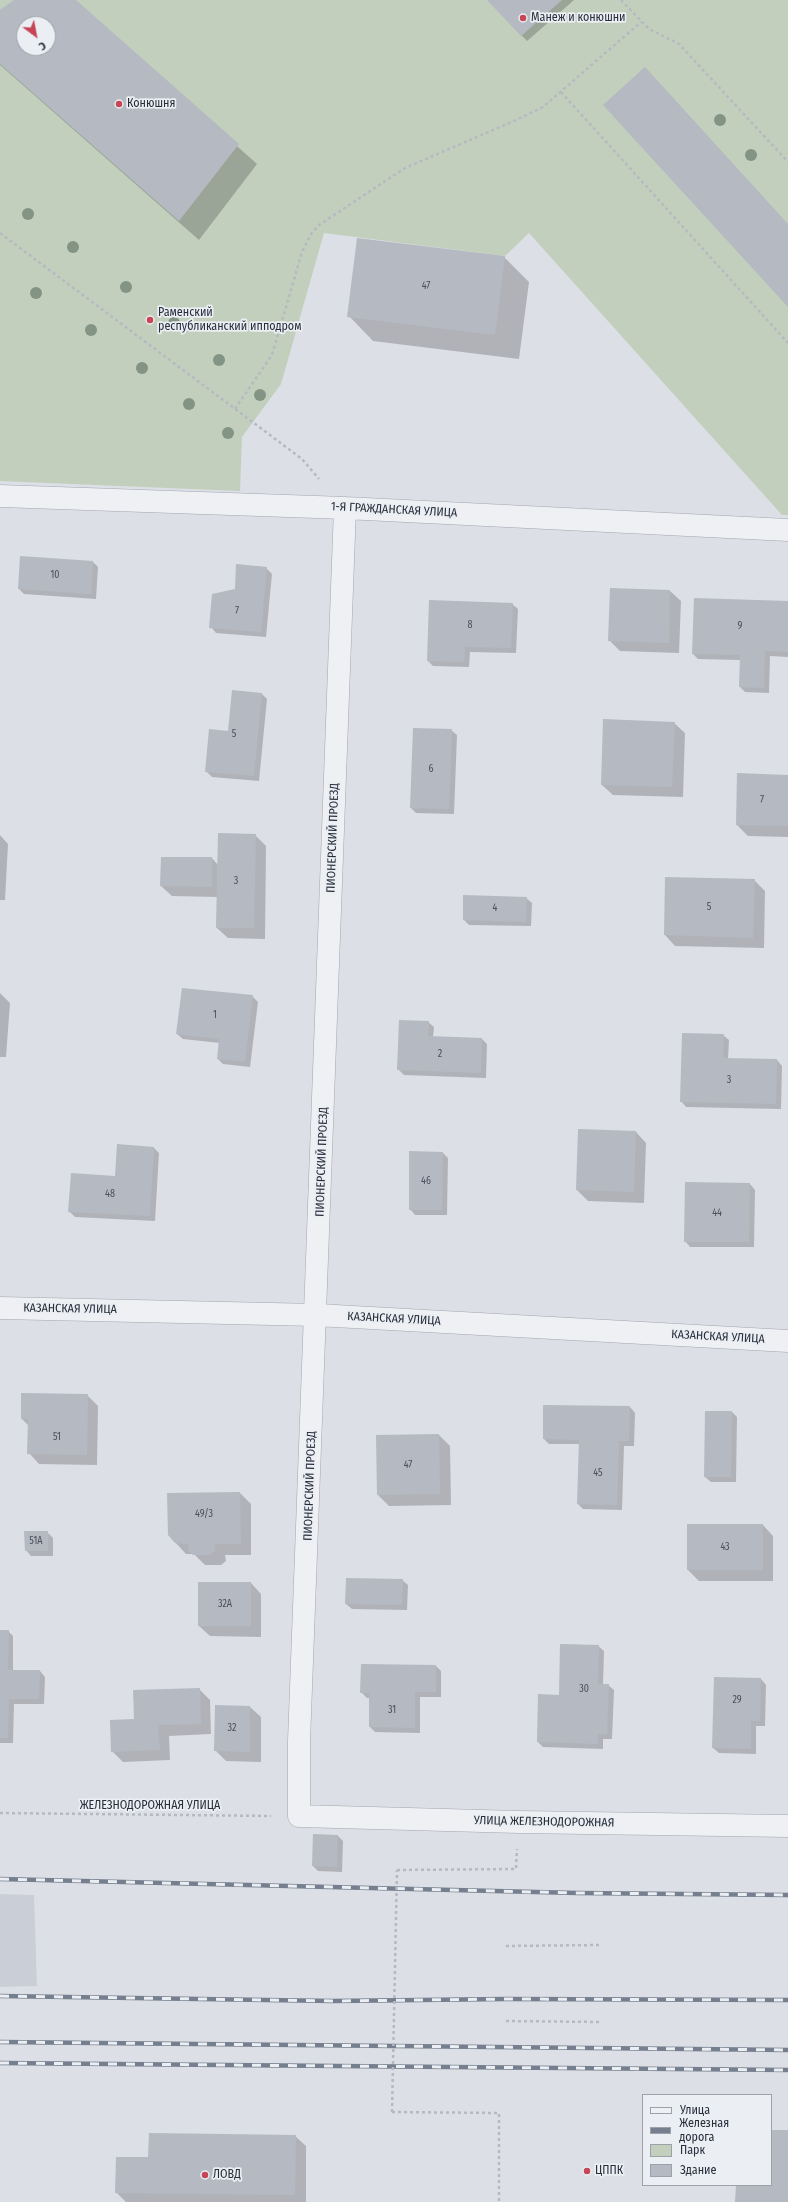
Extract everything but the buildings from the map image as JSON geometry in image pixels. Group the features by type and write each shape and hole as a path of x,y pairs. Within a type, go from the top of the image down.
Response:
{"street":[{"name":"1-Я ГРАЖДАНСКАЯ УЛИЦА","path":"0,496 345,508 788,530"},
{"name":"ПИОНЕРСКИЙ ПРОЕЗД","path":"299,1816 300,1741 317,1315 345,508"},
{"name":"КАЗАНСКАЯ УЛИЦА","path":"0,1308 317,1315 788,1341"},
{"name":"УЛИЦА ЖЕЛЕЗНОДОРОЖНАЯ","path":"299,1816 519,1822 788,1826"}],"path":[{"path":"621,0 641,22 658,35 679,44 788,162"},
{"path":"235,409 272,355 302,252 311,234 319,225 405,168 526,116 543,107 641,22"},
{"path":"561,92 788,343"},
{"path":"0,233 302,459 316,474 326,494 345,508"},
{"name":"ЖЕЛЕЗНОДОРОЖНАЯ УЛИЦА","path":"0,1813 299,1816"},
{"path":"499,2202 499,2113 392,2112 397,1870 516,1870"},
{"path":"506,1946 601,1945"},
{"path":"506,2021 599,2022"}],"shaded area":[{"path":"0,1894 34,1895 37,1986 0,1987"}],"green space":[{"name":"Раменский республиканский ипподром","path":"0,0 788,0 788,515 782,515 529,233 505,256 324,233 281,384 242,437 240,491 0,481"}],"railway":[{"path":"0,1879 577,1893 788,1895"},
{"path":"0,1996 333,2001 506,1999 788,2000"},
{"path":"0,2042 788,2050"},
{"path":"0,2063 788,2070"}],"place":[{"name":"Манеж и конюшни","path":"523,18"},
{"name":"Конюшня","path":"119,104"},
{"name":"Раменский республиканский ипподром","path":"150,320"},
{"name":"ЦППК","path":"587,2171"},
{"name":"ЛОВД","path":"205,2175"}]}
